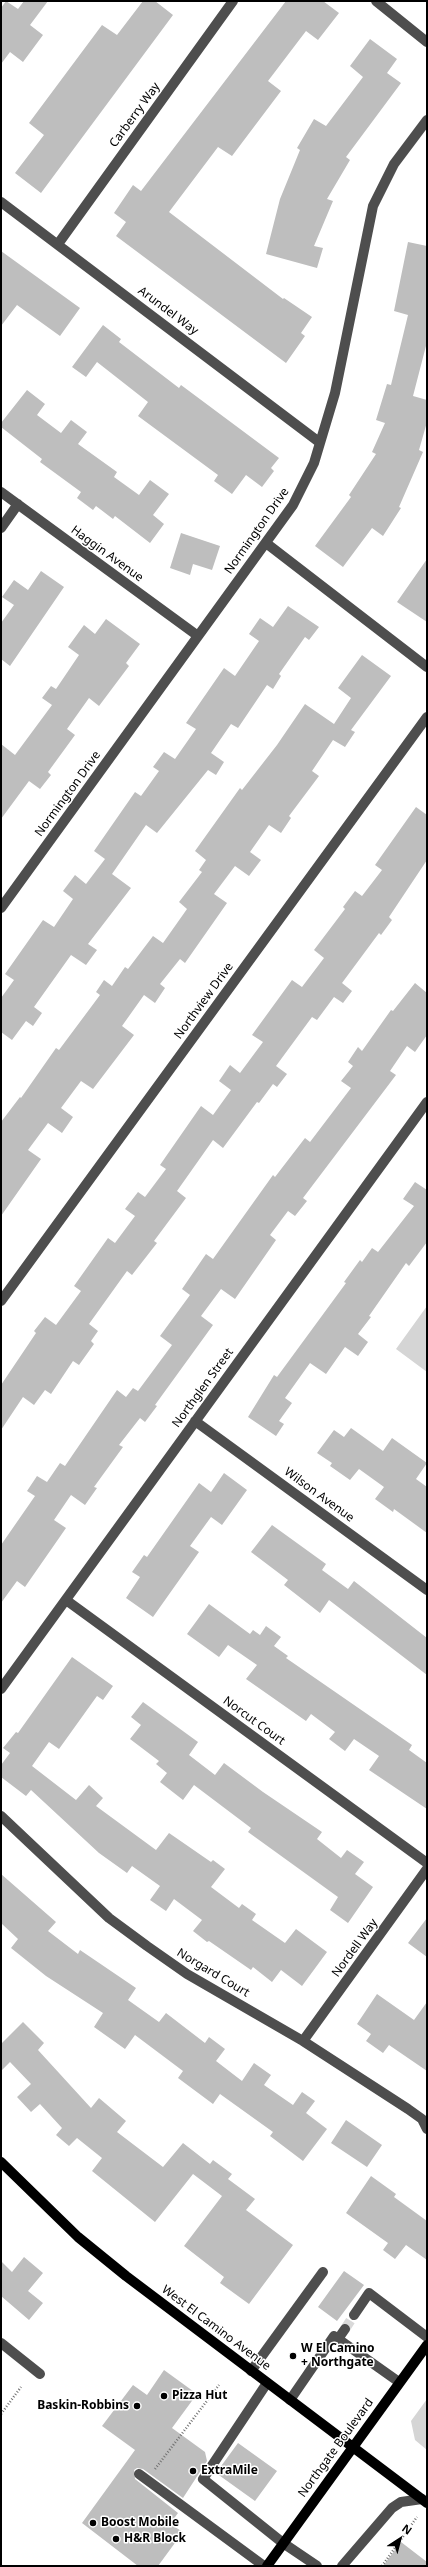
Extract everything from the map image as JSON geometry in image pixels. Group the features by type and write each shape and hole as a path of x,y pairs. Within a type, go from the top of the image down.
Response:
{"main road":[{"name":"West El Camino Avenue","path":"1,2162 78,2237 267,2383 425,2501"},
{"name":"Northgate Boulevard","path":"266,2566 427,2345"}],"street":[{"name":"Carberry Way","path":"58,244 233,1"},
{"path":"376,1 427,42"},
{"name":"Normington Drive","path":"1,908 294,505 314,463 335,392 373,206 394,164 427,120"},
{"name":"Arundel Way","path":"1,202 319,442"},
{"name":"Haggin Avenue","path":"1,492 198,636"},
{"path":"1,528 18,504"},
{"path":"266,543 427,667"},
{"name":"Northview Drive","path":"1,1302 427,716"},
{"name":"Northglen Street","path":"1,1689 427,1102"},
{"name":"Wilson Avenue","path":"195,1421 427,1590"},
{"name":"Norcut Court","path":"66,1600 427,1863"},
{"name":"Norgard Court","path":"1,1816 109,1918 187,1974 303,2041 408,2109 422,2119 427,2129"},
{"name":"Nordell Way","path":"303,2041 427,1869"},
{"path":"252,2371 324,2272"},
{"path":"354,2315 369,2293 427,2337"},
{"path":"338,2339 345,2328"},
{"path":"290,2400 334,2336 399,2382"},
{"path":"1,2343 40,2374"},
{"path":"267,2383 203,2479 283,2543 318,2566"},
{"path":"139,2474 266,2566"},
{"path":"342,2566 392,2508 401,2502 425,2501"}],"path":[{"path":"154,2470 219,2385"},
{"path":"1,2414 21,2387"},
{"path":"382,2566 417,2517"}],"shaded area":[{"path":"427,1306 427,1372 396,1349"},
{"path":"427,2399 427,2450 415,2440 411,2421"}],"building":[{"path":"6,1 18,9 24,1 48,1 30,25 43,35 23,62 10,52 1,64 1,8"},
{"path":"143,1 155,1 173,15 41,193 15,173 44,135 29,123 102,25 117,35"},
{"path":"286,1 323,1 339,13 318,40 306,31 268,81 281,91 232,156 218,147 169,212 283,299 284,298 312,317 301,333 305,336 286,363 116,236 126,222 114,213 133,185 141,191"},
{"path":"370,39 397,59 387,73 401,83 346,157 350,160 327,199 333,201 314,246 323,248 317,268 266,254 280,199 300,150 297,148 314,119 326,126 363,77 350,66"},
{"path":"408,242 427,246 427,342 413,396 427,400 427,422 419,450 423,452 399,507 401,508 383,536 372,528 343,567 315,546 351,497 349,495 376,454 372,452 385,423 376,420 387,384 391,385 408,315 394,311"},
{"path":"1,251 80,308 60,336 17,305 1,326"},
{"path":"103,325 121,339 119,342 179,388 181,385 279,458 271,468 274,471 262,487 246,475 232,494 214,481 218,475 138,416 148,402 97,362 86,377 72,367"},
{"path":"27,390 45,404 37,415 61,433 71,420 87,432 78,444 117,472 114,477 139,495 150,480 169,494 153,515 164,524 150,543 115,516 113,519 96,506 93,510 77,498 81,492 40,462 42,459 1,427 1,423"},
{"path":"181,533 220,546 212,570 193,564 190,575 170,568"},
{"path":"427,559 427,622 397,602"},
{"path":"41,571 64,587 10,666 1,659 1,623 14,605 2,597 14,580 28,590"},
{"path":"288,606 319,627 309,640 305,637 279,674 281,676 273,689 267,685 238,728 231,724 211,753 224,762 216,775 208,770 157,833 146,825 112,874 131,888 88,944 97,950 86,965 71,955 34,1007 42,1013 33,1026 26,1021 12,1040 1,1032 1,998 14,980 5,974 43,920 54,927 73,899 63,891 75,875 86,884 105,859 94,851 135,792 141,796 159,771 153,767 164,752 175,759 196,729 186,723 224,668 235,676 259,641 249,634 260,618 273,627"},
{"path":"106,619 140,644 126,663 129,666 99,706 89,698 67,729 75,735 48,772 51,775 40,789 29,781 1,819 1,744 15,755 52,705 42,698 51,686 56,689 79,655 68,647 84,625 95,634"},
{"path":"362,655 391,676 351,730 355,732 345,747 333,740 312,771 319,776 289,816 291,818 281,833 269,825 250,852 261,860 249,876 235,866 214,894 227,903 185,963 180,959 160,984 165,988 155,1003 144,995 122,1026 134,1035 93,1089 81,1081 61,1108 73,1117 62,1133 48,1123 28,1150 41,1159 1,1216 1,1122 20,1097 21,1098 56,1048 59,1050 100,995 96,992 104,980 112,986 125,967 128,969 153,936 163,943 187,909 179,902 202,872 199,870 206,860 195,851 240,788 242,790 277,745 305,704 334,724 351,698 338,688"},
{"path":"416,807 427,815 427,860 389,917 392,920 381,935 379,933 342,983 352,991 343,1003 334,997 317,1020 312,1017 276,1066 287,1074 277,1087 273,1084 259,1103 257,1102 223,1148 213,1140 177,1191 186,1198 154,1241 157,1243 132,1275 127,1271 89,1324 98,1331 91,1341 94,1344 79,1365 73,1361 51,1394 45,1390 34,1405 23,1397 1,1430 1,1385 36,1333 34,1331 45,1317 56,1325 81,1291 74,1286 108,1238 115,1243 135,1216 125,1209 138,1192 145,1197 166,1169 160,1165 201,1106 213,1115 231,1090 219,1081 230,1065 240,1073 263,1042 252,1035 292,980 302,987 324,958 314,950 345,909 343,907 355,891 362,896 382,870 375,865"},
{"path":"415,983 427,993 427,1035 415,1052 407,1046 390,1071 396,1075 303,1198 307,1201 295,1216 288,1211 270,1235 276,1240 235,1299 221,1289 201,1316 213,1325 155,1405 157,1406 145,1422 140,1418 119,1445 123,1447 94,1487 97,1488 85,1505 71,1495 54,1520 66,1528 25,1587 17,1581 1,1603 1,1545 35,1496 27,1491 37,1476 47,1482 60,1463 65,1466 117,1390 126,1397 133,1388 138,1391 172,1345 160,1336 190,1295 182,1289 206,1254 213,1259 273,1175 275,1177 305,1138 310,1142 351,1088 341,1081 353,1066 348,1062 358,1047 362,1051 391,1010 393,1011"},
{"path":"415,1182 427,1190 427,1242 409,1266 406,1263 369,1316 371,1317 358,1334 368,1342 358,1356 345,1347 326,1374 310,1363 285,1398 292,1403 279,1421 284,1424 276,1436 248,1417 274,1375 277,1377 346,1283 344,1282 360,1260 362,1262 372,1248 378,1252 414,1206 403,1199"},
{"path":"351,1428 383,1451 392,1438 427,1463 416,1479 427,1487 427,1533 394,1509 393,1512 375,1499 384,1487 359,1469 350,1480 330,1466 332,1463 317,1453 334,1430 344,1437"},
{"path":"224,1473 247,1490 222,1525 211,1517 190,1546 199,1552 153,1617 126,1598 140,1577 132,1572 144,1555 147,1557 199,1483 211,1492"},
{"path":"272,1525 326,1564 322,1570 348,1589 354,1581 427,1638 427,1675 329,1600 320,1613 284,1585 288,1580 251,1552"},
{"path":"209,1604 250,1634 253,1630 260,1635 266,1626 281,1637 274,1646 288,1656 286,1658 412,1745 409,1750 427,1763 427,1809 369,1770 379,1756 354,1739 345,1751 329,1739 335,1732 311,1714 306,1721 246,1679 257,1665 228,1645 219,1657 187,1634"},
{"path":"72,1657 113,1686 103,1700 97,1696 59,1749 49,1742 32,1766 76,1800 89,1785 103,1798 96,1806 156,1850 169,1833 211,1862 213,1860 225,1869 211,1887 239,1908 242,1904 256,1914 252,1920 285,1943 296,1929 327,1952 302,1986 281,1970 272,1982 253,1967 251,1970 209,1941 207,1942 193,1931 202,1920 174,1899 166,1911 150,1900 160,1886 132,1866 127,1873 99,1853 31,1790 26,1796 1,1777 1,1765 10,1753 3,1748 16,1732 18,1733"},
{"path":"143,1702 198,1742 189,1755 215,1775 224,1763 263,1792 322,1832 317,1839 341,1858 347,1850 364,1862 355,1874 373,1887 348,1923 330,1910 338,1897 248,1832 251,1828 194,1785 183,1800 160,1782 167,1773 156,1764 159,1761 130,1739 141,1725 131,1717"},
{"path":"1,1874 56,1922 48,1931 78,1954 80,1950 136,1988 128,2000 159,2022 166,2013 205,2043 209,2037 225,2049 216,2061 242,2081 254,2063 271,2075 264,2085 293,2105 302,2092 315,2101 306,2113 327,2129 303,2161 270,2136 273,2132 220,2094 213,2104 178,2078 183,2071 135,2035 125,2049 94,2027 103,2013 46,1976 11,1948 18,1939 1,1923"},
{"path":"427,1918 427,1957 408,1943"},
{"path":"377,1994 414,2020 427,2002 427,2071 389,2045 383,2053 366,2041 371,2034 357,2024"},
{"path":"23,2022 44,2043 38,2050 91,2108 99,2098 126,2121 117,2132 163,2167 183,2143 210,2164 213,2160 232,2174 228,2179 255,2199 246,2210 293,2245 249,2304 220,2283 224,2277 184,2246 222,2196 193,2174 155,2222 92,2171 102,2158 77,2138 69,2146 56,2135 62,2128 40,2104 31,2112 17,2097 31,2084 10,2062 1,2071 1,2044"},
{"path":"346,2120 382,2145 367,2167 331,2143"},
{"path":"371,2176 396,2194 394,2197 427,2221 427,2260 406,2245 395,2259 383,2250 388,2243 346,2213"},
{"path":"24,2257 43,2273 28,2291 43,2303 29,2320 1,2296 1,2261 12,2272"},
{"path":"344,2271 364,2285 337,2321 318,2307"},
{"path":"164,2370 197,2394 172,2428 205,2452 207,2461 183,2498 143,2469 137,2468 134,2470 135,2479 178,2513 170,2524 183,2532 158,2566 138,2566 82,2523 135,2450 102,2426 133,2385 147,2395"},
{"path":"238,2443 277,2471 255,2501 216,2473"},
{"path":"401,2542 427,2562 427,2566 383,2566"}],"tunnel":[{"path":"345,2329 354,2315"}],"place":[{"name":"W El Camino + Northgate","path":"293,2356"},
{"name":"Pizza Hut","path":"164,2396"},
{"name":"Baskin-Robbins","path":"137,2406"},
{"name":"ExtraMile","path":"193,2471"},
{"name":"Boost Mobile","path":"93,2523"},
{"name":"H&R Block","path":"116,2539"}]}
